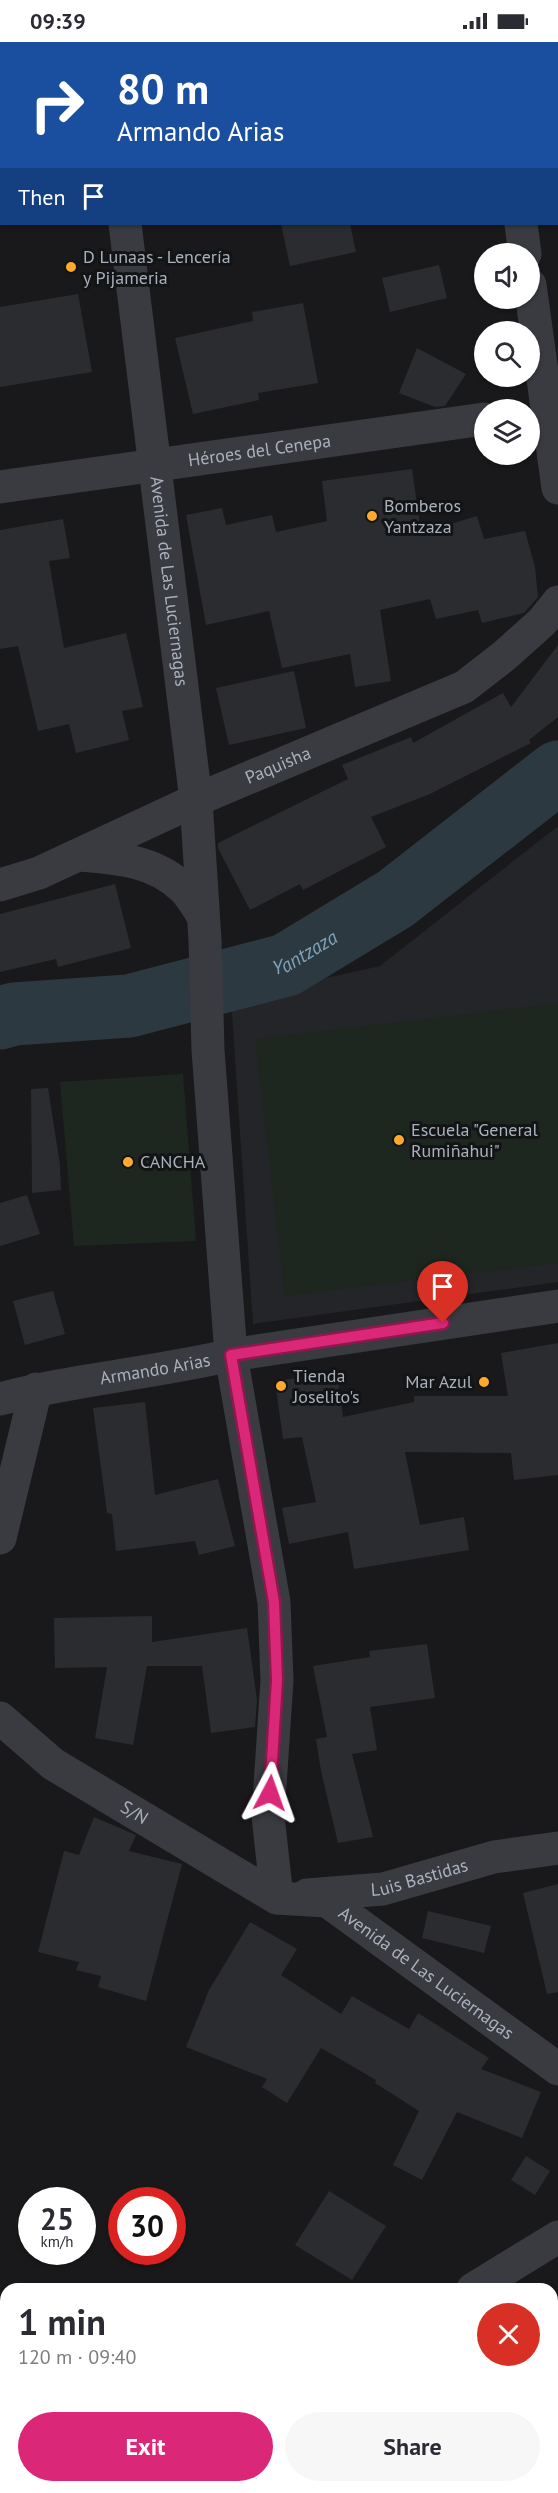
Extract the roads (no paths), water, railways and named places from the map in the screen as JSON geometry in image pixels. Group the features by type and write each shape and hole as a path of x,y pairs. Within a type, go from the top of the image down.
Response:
{"street":[{"name":"Avenida de Las Luciernagas","path":"125,225 196,800 204,928 208,1050 231,1355"},
{"path":"521,225 524,243"},
{"path":"533,309 545,410 558,488"},
{"name":"Héroes del Cenepa","path":"0,487 474,420"},
{"name":"Paquisha","path":"0,885 39,873 196,800 464,687 504,656 550,612"},
{"path":"78,855 121,859 155,868 185,889 204,928"},
{"name":"Armando Arias","path":"0,1398 36,1389 196,1363 231,1355 558,1306"},
{"path":"231,1355 274,1602 277,1680 268,1816 277,1898"},
{"path":"0,1538 36,1389"},
{"name":"S/N","path":"0,1718 54,1764 277,1898"},
{"name":"Luis Bastidas","path":"277,1898 383,1889 494,1857 558,1848"},
{"name":"Avenida de Las Luciernagas","path":"277,1898 327,1901 558,2069"},
{"path":"483,2283 558,2237"}],"waterway":[{"name":"Yantzaza","path":"0,1018 14,1014 129,1006 286,965 395,899 558,772"}],"place":[{"name":"D Lunaas - Lencería y Pijameria","path":"71,267"},
{"name":"Bomberos Yantzaza","path":"372,516"},
{"name":"Escuela \"General Rumiñahui\"","path":"399,1140"},
{"name":"CANCHA","path":"128,1162"},
{"name":"Mar Azul","path":"484,1382"},
{"name":"Tienda Joselito's","path":"281,1386"}]}
